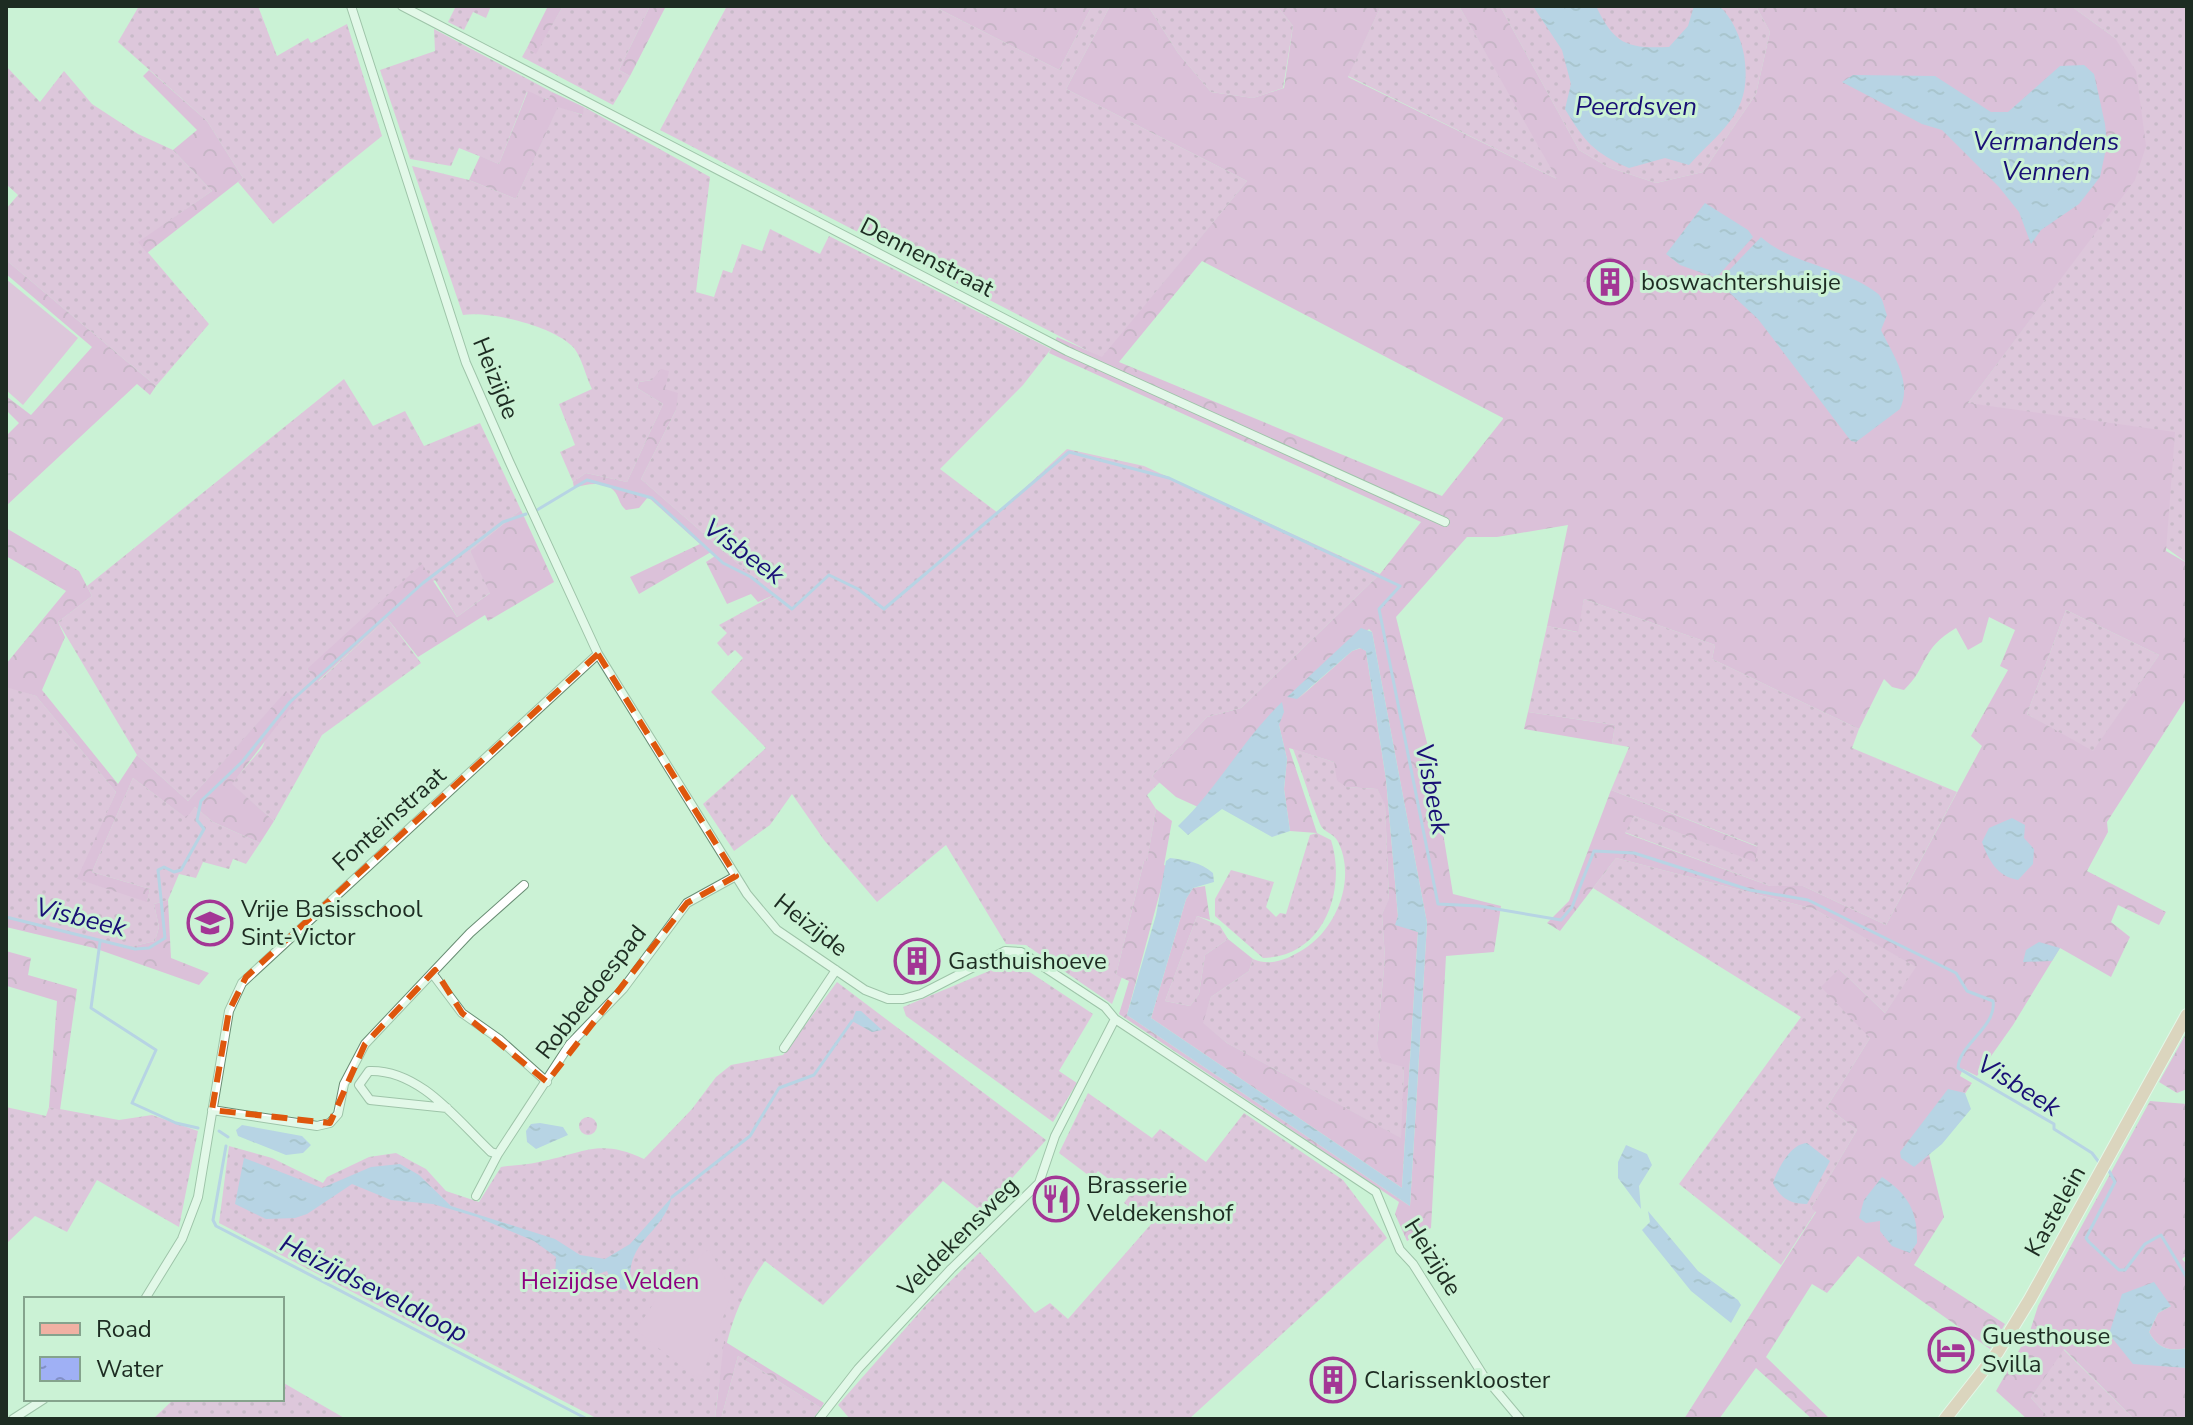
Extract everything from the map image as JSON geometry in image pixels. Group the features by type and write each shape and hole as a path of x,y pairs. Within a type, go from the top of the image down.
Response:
{"main road":[{"name":"Kastelein","path":"1954,1416 2038,1286 2187,1015"}],"street":[{"name":"Heizijde","path":"351,6 466,363 598,654 761,914 777,930 873,994 903,999 958,976 1005,951 1021,952 1105,1007 1115,1019 1380,1197 1400,1250 1413,1264 1483,1375 1520,1419"},
{"name":"Dennenstraat","path":"402,6 1067,351 1445,522"},
{"name":"Fonteinstraat","path":"146,1297 182,1239 195,1206 229,1011 246,977 598,654"},
{"name":"Robbedoespad","path":"476,1196 498,1154 570,1044 623,989 687,903 736,876"},
{"path":"212,1110 317,1126 330,1123 338,1114 344,1084 358,1054 432,973 524,885"},
{"path":"784,1048 836,970"},
{"path":"432,973 462,1013 499,1039 547,1082"},
{"name":"Veldekensweg","path":"819,1419 858,1369 951,1269 1039,1183 1055,1136 1115,1019"},
{"path":"447,1108 370,1100 359,1085 369,1071 381,1071 419,1088 447,1108 491,1152 498,1154"},
{"path":"13,1419 41,1401"}],"highlighted area":[{"path":"598,654 736,876 687,903 547,1082 462,1013 435,970 365,1044 330,1123 212,1110 229,1011 246,977"}],"green space":[{"path":"139,6 258,6 277,56 308,38 311,43 347,24 382,136 273,224 238,182 243,178 207,121 118,42"},
{"path":"456,6 491,6 486,18 473,12 464,30 448,22"},
{"path":"548,6 563,6 536,54 527,48"},
{"path":"563,6 650,6 619,70 630,76 613,105 522,57 527,48 536,53"},
{"path":"650,6 666,6 630,76 619,70"},
{"path":"727,6 933,6 1059,70 1092,6 1110,6 1066,89 1247,181 1102,358 660,130"},
{"path":"933,6 1092,6 1059,70"},
{"path":"1110,6 1148,6 1178,53 1211,92 1253,98 1284,88 1293,26 1277,6 1381,6 1348,77 1557,179 1459,6 1500,6 1579,150 1608,167 1656,183 1703,172 1756,94 1770,32 1756,6 2071,6 2115,38 2136,71 2146,146 2135,180 1968,403 2175,432 2166,551 2187,563 2187,697 2107,822 2108,832 2087,871 2166,912 2159,925 2118,905 2111,922 2130,937 2111,977 2060,948 2013,1025 1977,1076 1963,1069 1960,1076 1972,1083 1928,1150 1944,1217 1914,1265 2005,1324 1990,1349 1858,1256 1827,1293 1812,1284 1766,1357 1830,1419 1812,1419 1756,1368 1719,1419 1684,1419 1816,1212 1811,1208 1857,1130 1827,1107 1870,1038 1821,987 1839,969 1885,1013 1916,967 1814,909 1616,858 1560,931 1547,923 1569,901 1611,790 1758,847 1755,862 1634,816 1625,833 1770,886 1803,886 1886,925 1982,746 1971,736 2008,670 2000,666 2015,630 1989,617 1982,642 1968,650 1956,628 1944,636 1904,690 1892,687 1884,679 1859,729 1712,659 1715,645 1584,599 1578,632 1547,626 1568,525 1497,537 1467,537 1396,617 1431,759 1453,894 1501,906 1494,952 1446,956 1431,1228 1407,1241 1395,1214 1399,1202 1119,1014 1129,981 1116,975 1144,861 1147,861 1156,809 1172,821 1164,865 1167,866 1127,1015 1410,1206 1427,923 1372,632 1369,629 1298,699 1352,651 1361,648 1366,651 1386,779 1398,916 1396,924 1418,932 1402,1188 1151,1018 1186,899 1193,888 1205,886 1210,920 1197,916 1165,1001 1190,1006 1199,994 1205,955 1228,939 1253,959 1249,971 1211,997 1203,1023 1227,1043 1401,1138 1404,1067 1382,1061 1377,1043 1385,958 1382,914 1389,899 1385,805 1377,789 1346,787 1337,780 1334,762 1289,748 1317,833 1290,831 1284,789 1287,759 1279,725 1228,771 1198,807 1176,797 1152,776 1207,717 1241,708 1380,574 1421,522 1049,353 1057,337 1102,357 1247,181 1066,89","holes":["1202,261 1503,418 1503,419 1442,496 1119,362","2066,610 2159,655 2093,751 2027,714"]},
{"path":"1148,6 1277,6 1293,26 1283,88 1253,98 1211,92 1178,53"},
{"path":"1381,6 1459,6 1559,180 1348,76"},
{"name":"Peerdsven","path":"1500,6 1756,6 1770,32 1756,94 1703,172 1656,183 1608,167 1579,150"},
{"path":"2071,6 2187,6 2187,563 1968,403 2134,180 2115,38"},
{"path":"434,29 552,92 549,100 527,92 499,164 459,148 451,166 410,159 380,70 435,51"},
{"path":"6,66 40,102 64,71 92,104 138,134 173,150 212,191 139,242 209,324 156,386 6,260 6,209 18,195 6,184"},
{"path":"149,70 207,121 243,178 147,253 138,242 212,191 173,150 197,130 143,76"},
{"path":"528,91 548,100 552,92 584,107 583,115 558,107 516,199 469,180 480,156 499,164"},
{"path":"558,106 582,115 584,107 710,177 696,292 714,297 723,270 732,273 742,244 762,251 770,229 820,254 829,236 1051,349 1023,385 940,469 998,513 1067,449 1144,466 1380,574 1241,708 1207,717 1152,776 1160,782 1147,795 1156,809 1147,862 1144,861 1116,975 1122,977 1112,1004 1026,945 1006,944 946,845 877,902 824,840 792,794 770,825 734,851 703,804 766,748 711,692 743,658 735,650 728,656 717,643 727,633 719,625 774,595 641,479 676,410 665,389 652,380 639,382 637,388 663,404 627,482 586,473 573,482 560,452 575,445 559,404 592,389 579,357 565,340 537,327 489,315 463,315 412,166 469,180 516,199"},
{"path":"6,260 156,386 150,395 137,384 6,506 6,436 19,423 6,410 6,396 31,415 92,347 6,274"},
{"path":"6,279 78,338 23,405 6,390"},
{"path":"661,369 669,371 665,389 678,393 676,410 641,479 774,595 758,602 751,594 727,604 706,562 715,556 711,552 639,594 630,577 700,544 648,497 639,508 626,510 611,488 590,484 574,488 573,482 586,473 627,482 663,404 637,388 639,382 652,380"},
{"path":"344,379 373,426 405,411 424,446 480,423 521,510 470,551 491,592 457,617 435,580 307,669 319,681 387,618 421,663 322,735 274,821 231,784 262,748 286,692 188,801 137,755 58,622 92,596 87,586"},
{"path":"521,510 554,582 488,621 485,615 418,657 387,618 318,681 307,669 422,564 457,617 490,593 470,551"},
{"path":"6,528 79,571 92,596 58,622 65,637 42,690 118,784 137,755 188,801 286,691 296,701 232,784 274,821 260,843 213,822 195,807 186,818 133,778 92,872 150,889 147,902 77,879 116,792 36,696 6,687 6,664 66,591 6,556"},
{"path":"1584,599 1715,645 1712,659 1859,729 1852,748 1957,792 1886,925 1803,886 1770,886 1624,832 1634,816 1754,861 1757,846 1611,790 1629,747 1612,744 1615,725 1528,712 1547,626 1577,632"},
{"path":"2066,610 2159,655 2093,752 2027,714"},
{"path":"7,686 36,696 116,792 78,879 147,901 150,889 92,872 133,778 185,817 195,807 213,822 260,843 246,864 233,859 229,869 203,862 196,878 179,874 168,900 154,904 159,927 155,941 126,948 6,916"},
{"path":"1528,712 1615,725 1612,744 1524,729"},
{"path":"1293,749 1334,762 1346,787 1377,789 1385,804 1389,900 1382,914 1385,958 1377,1043 1404,1066 1402,1139 1227,1043 1202,1023 1211,997 1249,971 1253,959 1279,961 1304,949 1326,928 1341,900 1345,869 1343,854 1337,840 1320,824"},
{"path":"1317,833 1331,840 1335,859 1333,899 1326,917 1316,933 1302,946 1284,955 1263,958 1215,916 1215,899 1231,870 1274,882 1266,907 1276,917 1280,913 1286,914 1310,835"},
{"path":"1616,858 1814,909 1917,967 1885,1013 1839,969 1870,1038 1827,1107 1857,1130 1811,1208 1816,1211 1781,1265 1679,1184 1801,1017 1593,888"},
{"path":"168,900 171,958 209,973 199,985 94,948 6,927 6,916 126,948 155,941 159,927 154,904"},
{"path":"1197,916 1220,926 1228,939 1205,955 1199,994 1190,1006 1165,1001"},
{"path":"6,951 31,958 28,975 77,989 60,1110 49,1107 57,1001 7,986"},
{"path":"1013,961 1093,1014 1059,1071 1077,1083 1053,1122 906,1016 903,1007"},
{"name":"Heizijdse Velden","path":"837,982 1046,1140 982,1212 943,1181 823,1305 765,1261 735,1317 721,1375 715,1419 598,1419 219,1223 229,1146 272,1158 323,1183 327,1177 369,1157 396,1153 426,1169 446,1191 479,1202 501,1167 603,1148 644,1159 692,1109 716,1077 731,1065 783,1055"},
{"path":"2187,1032 2187,1089 2177,1093 2159,1082"},
{"path":"1088,1093 1152,1138 1160,1129 1206,1162 1244,1113 1343,1180 1387,1238 1189,1419 850,1419 838,1405 926,1305 980,1252 1035,1313 1050,1303 1068,1319 1152,1223 1124,1203 1130,1195 1098,1171 1092,1178 1059,1153"},
{"path":"2150,1101 2187,1104 2187,1255 2182,1259 2187,1264 2187,1348 2165,1348 2149,1332 2158,1313 2171,1306 2122,1294 2161,1365 2187,1368 2187,1419 2134,1419 2064,1349 2031,1398 2050,1419 2027,1419 1996,1391 2030,1331 2038,1306"},
{"path":"6,1107 46,1116 49,1107 119,1120 152,1115 198,1131 179,1227 97,1180 67,1232 35,1216 6,1244"},
{"path":"588,1117 597,1126 588,1135 579,1126"},
{"path":"709,1249 726,1280 730,1298 700,1381 636,1330 669,1280"},
{"path":"724,1341 824,1403 821,1408 738,1356 721,1419 715,1419"},
{"path":"2063,1349 2134,1419 2050,1419 2031,1398"},
{"path":"738,1356 821,1408 813,1419 721,1419"},
{"path":"284,1383 346,1419 153,1419 172,1401 284,1401"}],"water":[{"name":"Peerdsven","path":"1533,6 1596,6 1609,29 1624,42 1642,47 1669,47 1688,26 1694,6 1719,6 1735,28 1744,55 1746,75 1740,105 1724,129 1689,165 1665,158 1629,168 1591,145 1565,109 1571,84 1562,50"},
{"name":"Vermandens Vennen","path":"2084,65 2094,74 2105,124 2107,144 2100,177 2079,204 2041,230 2031,244 2019,212 1999,187 1942,130 1922,124 1842,82 1853,75 1935,76 1991,112 2008,112 2060,66"},
{"path":"1705,203 1748,230 1753,237 1716,278 1680,265 1666,254"},
{"path":"1761,237 1787,254 1864,284 1882,300 1887,315 1881,330 1900,368 1903,398 1900,409 1856,442 1851,441 1758,319 1718,282"},
{"path":"1361,628 1372,632 1427,923 1410,1206 1127,1015 1156,915 1166,861 1170,858 1203,866 1213,873 1214,882 1193,888 1186,899 1151,1018 1402,1188 1418,932 1395,925 1398,916 1386,779 1366,651 1360,648 1352,651 1297,699 1287,697"},
{"path":"1282,702 1284,712 1279,725 1287,759 1284,789 1290,831 1272,837 1222,809 1188,835 1178,826"},
{"path":"2012,818 2025,825 2024,838 2034,849 2033,864 2018,880 2004,875 1995,867 1982,842 1989,828"},
{"path":"2039,942 2060,948 2052,961 2023,962 2026,950"},
{"path":"856,1011 861,1011 882,1030 872,1032 852,1021"},
{"path":"1948,1089 1965,1093 1971,1109 1942,1144 1914,1167 1901,1158 1900,1152"},
{"path":"531,1124 563,1127 568,1135 536,1149 527,1142 526,1131"},
{"path":"242,1125 302,1136 311,1145 303,1153 286,1155 238,1136 236,1130"},
{"path":"1807,1143 1830,1161 1807,1204 1801,1204 1782,1196 1773,1183 1790,1152"},
{"path":"1626,1145 1647,1154 1652,1165 1639,1186 1641,1209 1618,1178 1618,1162"},
{"path":"244,1158 322,1188 371,1167 400,1164 419,1175 451,1206 555,1239 580,1255 605,1259 630,1244 672,1197 661,1221 633,1258 631,1284 625,1290 614,1286 607,1271 595,1275 575,1271 566,1278 555,1278 556,1257 534,1241 477,1217 433,1204 391,1200 352,1184 307,1214 295,1218 266,1219 235,1204"},
{"path":"1882,1177 1899,1190 1913,1213 1917,1243 1910,1253 1892,1246 1880,1231 1880,1221 1866,1223 1859,1218 1864,1200"},
{"path":"1648,1211 1698,1271 1738,1300 1741,1305 1731,1323 1691,1291 1642,1230 1650,1222"},
{"path":"2154,1282 2171,1306 2158,1313 2149,1332 2165,1348 2187,1348 2187,1368 2133,1364 2109,1334 2122,1294"}],"waterway":[{"name":"Visbeek","path":"537,510 587,480 652,498 723,563 751,577 792,609 829,575 858,589 884,609 1069,452 1169,478 1400,586 1379,609 1438,904 1479,906 1561,920 1572,907 1594,851 1634,853 1750,890 1808,900 1956,973 1967,991 1993,1001 1989,1019 1964,1051 1958,1068 2054,1124 2054,1129 2092,1153 2101,1165"},
{"name":"Visbeek","path":"6,917 135,949 149,948 165,938 158,870 164,867 174,872 181,870 204,829 197,820 201,801 242,762 290,702 423,583 503,522 526,514"},
{"path":"100,942 91,1008 156,1050 132,1103 176,1123 198,1128"},
{"path":"672,1197 750,1136 779,1088 814,1075 852,1021"},
{"name":"Heizijdseveldloop","path":"219,1131 228,1137"},
{"name":"Heizijdseveldloop","path":"226,1146 213,1220 216,1226 587,1419"},
{"name":"Visbeek","path":"2108,1169 2115,1182 2086,1238 2119,1270 2125,1270 2145,1244 2161,1235 2187,1278"}],"place":[{"name":"boswachtershuisje","path":"1610,282"},
{"name":"Vrije Basisschool Sint-Victor","path":"210,923"},
{"name":"Gasthuishoeve","path":"917,961"},
{"name":"Brasserie Veldekenshof","path":"1056,1199"},
{"name":"Guesthouse Svilla","path":"1951,1350"},
{"name":"Clarissenklooster","path":"1333,1380"}]}
